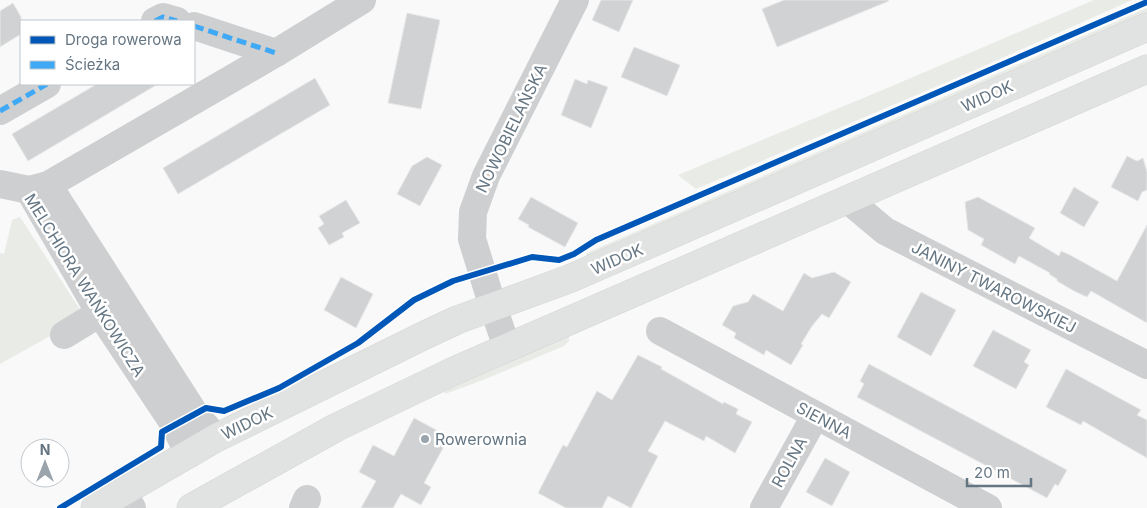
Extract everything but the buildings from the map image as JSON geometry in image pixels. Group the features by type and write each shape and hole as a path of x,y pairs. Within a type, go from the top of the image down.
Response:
{"main road":[{"name":"WIDOK","path":"95,508 127,500 189,454 216,438 457,320 553,286 606,264 1147,27"},
{"path":"191,508 337,426 508,347 1147,69"}],"street":[{"path":"39,188 276,53 362,0"},
{"name":"NOWOBIELAŃSKA","path":"508,347 493,307 472,239 473,212 486,176 575,0"},
{"path":"157,20 163,17 174,20"},
{"path":"195,26 276,53"},
{"path":"0,111 45,85"},
{"name":"MELCHIORA WAŃKOWICZA","path":"0,184 39,188 195,414 216,438"},
{"name":"MELCHIORA WAŃKOWICZA","path":"39,188 100,313 174,424 189,454"},
{"name":"JANINY TWAROWSKIEJ","path":"848,200 885,231 1147,365"},
{"path":"64,335 100,313"},
{"name":"SIENNA","path":"660,331 988,508"},
{"name":"ROLNA","path":"764,508 815,416"}],"shaded area":[{"path":"1094,0 1132,0 975,70 696,189 678,175 885,89"},
{"path":"1147,8 1147,14 586,257 586,254 589,252"},
{"path":"20,217 81,311 61,330 0,364 0,253 4,254 12,220"},
{"path":"569,336 569,341 564,346 445,394 444,390"}],"marked path":[{"path":"157,20 163,17 174,20"},
{"path":"195,26 276,53"},
{"path":"0,111 45,85"}],"cycle path":[{"path":"60,508 161,447 162,432 206,408 224,411 279,388 358,343 414,300 453,281 532,257 559,260 574,254 596,240 1147,2"}],"place":[{"name":"Rowerownia","path":"425,439"}]}
